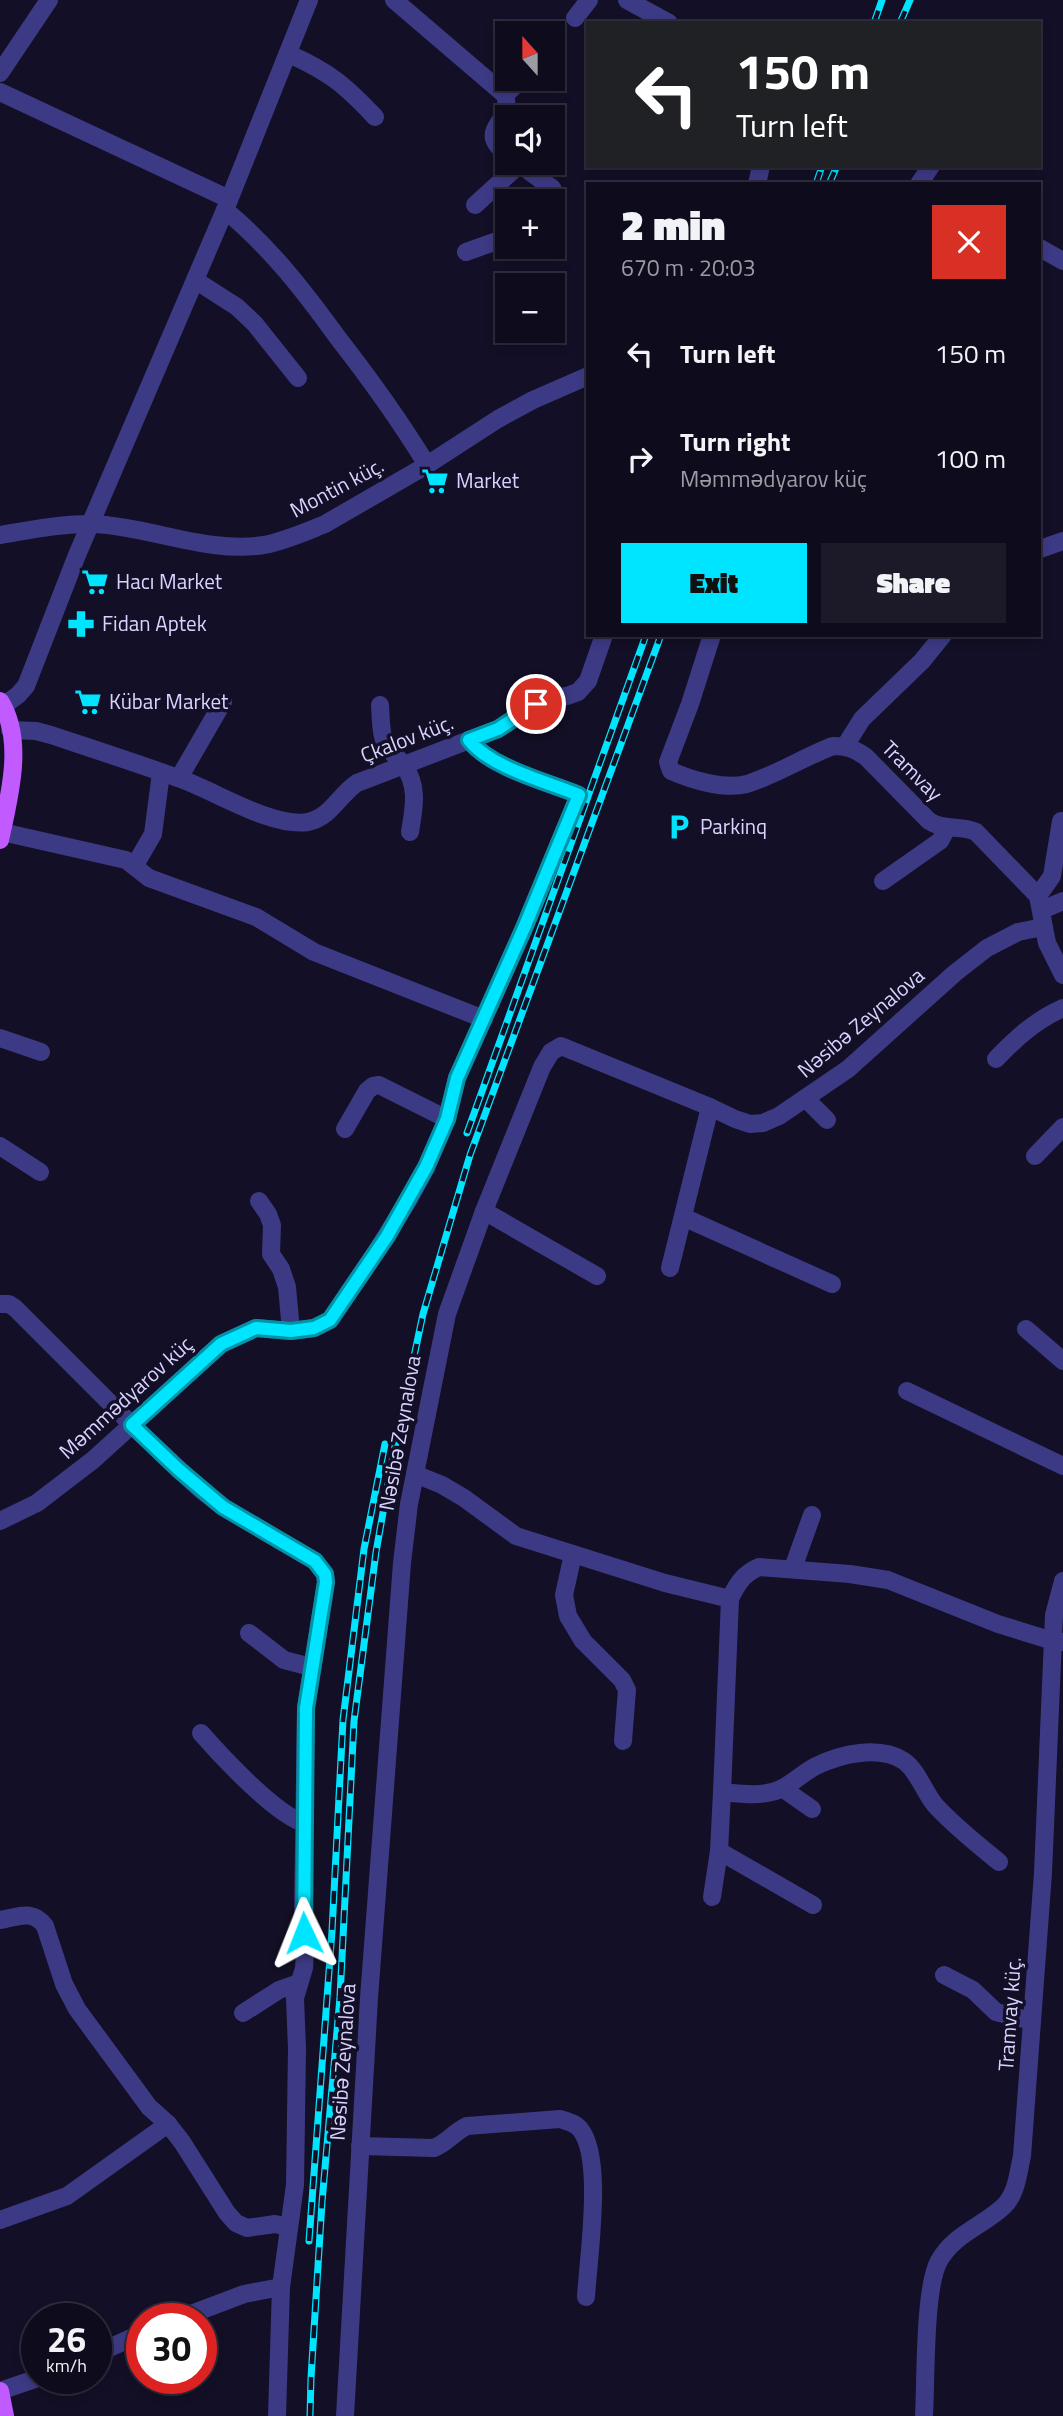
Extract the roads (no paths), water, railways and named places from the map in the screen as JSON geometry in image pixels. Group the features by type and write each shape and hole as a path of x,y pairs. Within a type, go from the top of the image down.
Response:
{"main road":[{"path":"1,703 10,730 11,773 1,836"},
{"path":"0,2391 5,2416"}],"street":[{"path":"1,703 18,695 26,686 77,555 227,205 309,0"},
{"path":"394,0 505,95 507,105"},
{"path":"575,18 589,0"},
{"path":"627,0 665,21"},
{"path":"0,73 46,1"},
{"path":"289,54 329,73 349,89 375,117"},
{"path":"505,95 509,91"},
{"path":"0,92 227,205 298,283 378,390 427,465"},
{"path":"475,205 502,175"},
{"path":"535,175 552,189"},
{"path":"466,253 495,242"},
{"path":"1041,249 1063,261"},
{"path":"195,280 236,307 255,324 298,378"},
{"name":"Montin küç.","path":"0,535 92,524 233,546 263,545 288,539 325,524 427,465 498,419 586,377"},
{"name":"Çkalov küç.","path":"10,730 36,731 51,735 179,778 277,820 296,823 310,821 331,810 348,789 357,783 505,725 536,704 578,692 588,681 603,637"},
{"path":"711,637 668,762 671,771 730,786 746,784 834,746 845,746 862,719 911,673 941,637"},
{"path":"179,778 223,702"},
{"path":"380,705 382,734 386,744 413,780 416,800 410,832"},
{"name":"Məmmədyarov küç","path":"0,1521 37,1503 132,1425 221,1344 256,1328 291,1331 314,1328 330,1320 408,1201 447,1119 457,1078 579,795 501,764 482,754 469,740"},
{"name":"Tramvay","path":"845,746 855,748 866,757 929,821 937,826 968,828 976,832 1041,911 1047,943 1063,975"},
{"path":"135,865 153,834 161,773"},
{"path":"1041,911 1052,876 1061,821"},
{"path":"883,881 940,841 947,828"},
{"path":"1,836 110,855 135,865 149,878 161,884 270,924 314,952 484,1019"},
{"name":"Nəsibə Zeynalova","path":"345,2416 360,2146 402,1563 415,1474 447,1314 484,1211 542,1067 556,1047 567,1048 735,1119 750,1124 763,1123 806,1099 856,1063 955,973 987,948 1018,932 1041,911 1063,901"},
{"path":"996,1059 1018,1036 1063,1008"},
{"path":"0,1038 41,1052"},
{"path":"345,1129 367,1091 379,1085 447,1119"},
{"path":"806,1099 827,1120"},
{"path":"670,1268 710,1107"},
{"path":"1035,1156 1063,1127"},
{"path":"0,1146 40,1172"},
{"path":"259,1201 272,1225 271,1254 281,1269 287,1287 291,1331"},
{"path":"484,1211 597,1276"},
{"path":"683,1217 832,1284"},
{"path":"0,1304 9,1304 16,1308 178,1469 223,1507 321,1567 326,1582 306,1708 303,1913 305,1952 304,1969 295,1998 295,2185 281,2287 277,2416"},
{"path":"1026,1329 1063,1361"},
{"path":"907,1391 1063,1466"},
{"path":"415,1474 464,1498 516,1536 665,1583 730,1599"},
{"path":"793,1568 812,1515"},
{"path":"573,1554 564,1595 568,1616 583,1642 622,1680 627,1690 622,1741"},
{"path":"712,1898 719,1851 730,1599 739,1581 748,1572 765,1567 793,1568 888,1580 998,1624 1058,1642"},
{"name":"Tramvay küç.","path":"924,2416 930,2290 937,2265 946,2250 962,2235 1004,2206 1016,2186 1022,2156 1058,1642 1057,1597 1063,1581"},
{"path":"249,1633 284,1660 311,1667"},
{"path":"201,1733 218,1753 286,1816 304,1823"},
{"path":"722,1792 752,1795 782,1788 816,1766 841,1756 861,1753 893,1756 905,1762 914,1772 926,1793 945,1815 999,1862"},
{"path":"782,1788 813,1809"},
{"path":"719,1851 813,1905"},
{"path":"0,1920 32,1915 45,1926 64,1984 77,2009 149,2107 168,2124 236,2223 247,2228 275,2224 289,2227"},
{"path":"944,1975 973,1990 996,2012 1032,2021"},
{"path":"243,2012 279,1990 299,1983"},
{"path":"360,2146 434,2148 443,2145 458,2130 467,2126 560,2119 571,2122 580,2129 592,2163 586,2297"},
{"path":"0,2220 67,2196 168,2124"},
{"path":"217,2304 244,2294 281,2287"},
{"path":"0,2391 21,2384"}],"railway":[{"path":"875,21 882,0"},
{"path":"901,21 910,0"},
{"path":"817,182 821,168"},
{"path":"830,182 836,168"},
{"path":"467,1133 645,637"},
{"path":"310,2416 322,2202 340,1997 354,1721 376,1552 394,1451 423,1314 470,1155 660,637"},
{"path":"309,2241 332,1931 343,1720 364,1549 385,1444"}],"place":[{"name":"Market","path":"435,481"},
{"name":"Hacı Market","path":"95,582"},
{"name":"Fidan Aptek","path":"81,624"},
{"name":"Kübar Market","path":"88,702"},
{"name":"Parkinq","path":"679,827"}]}
